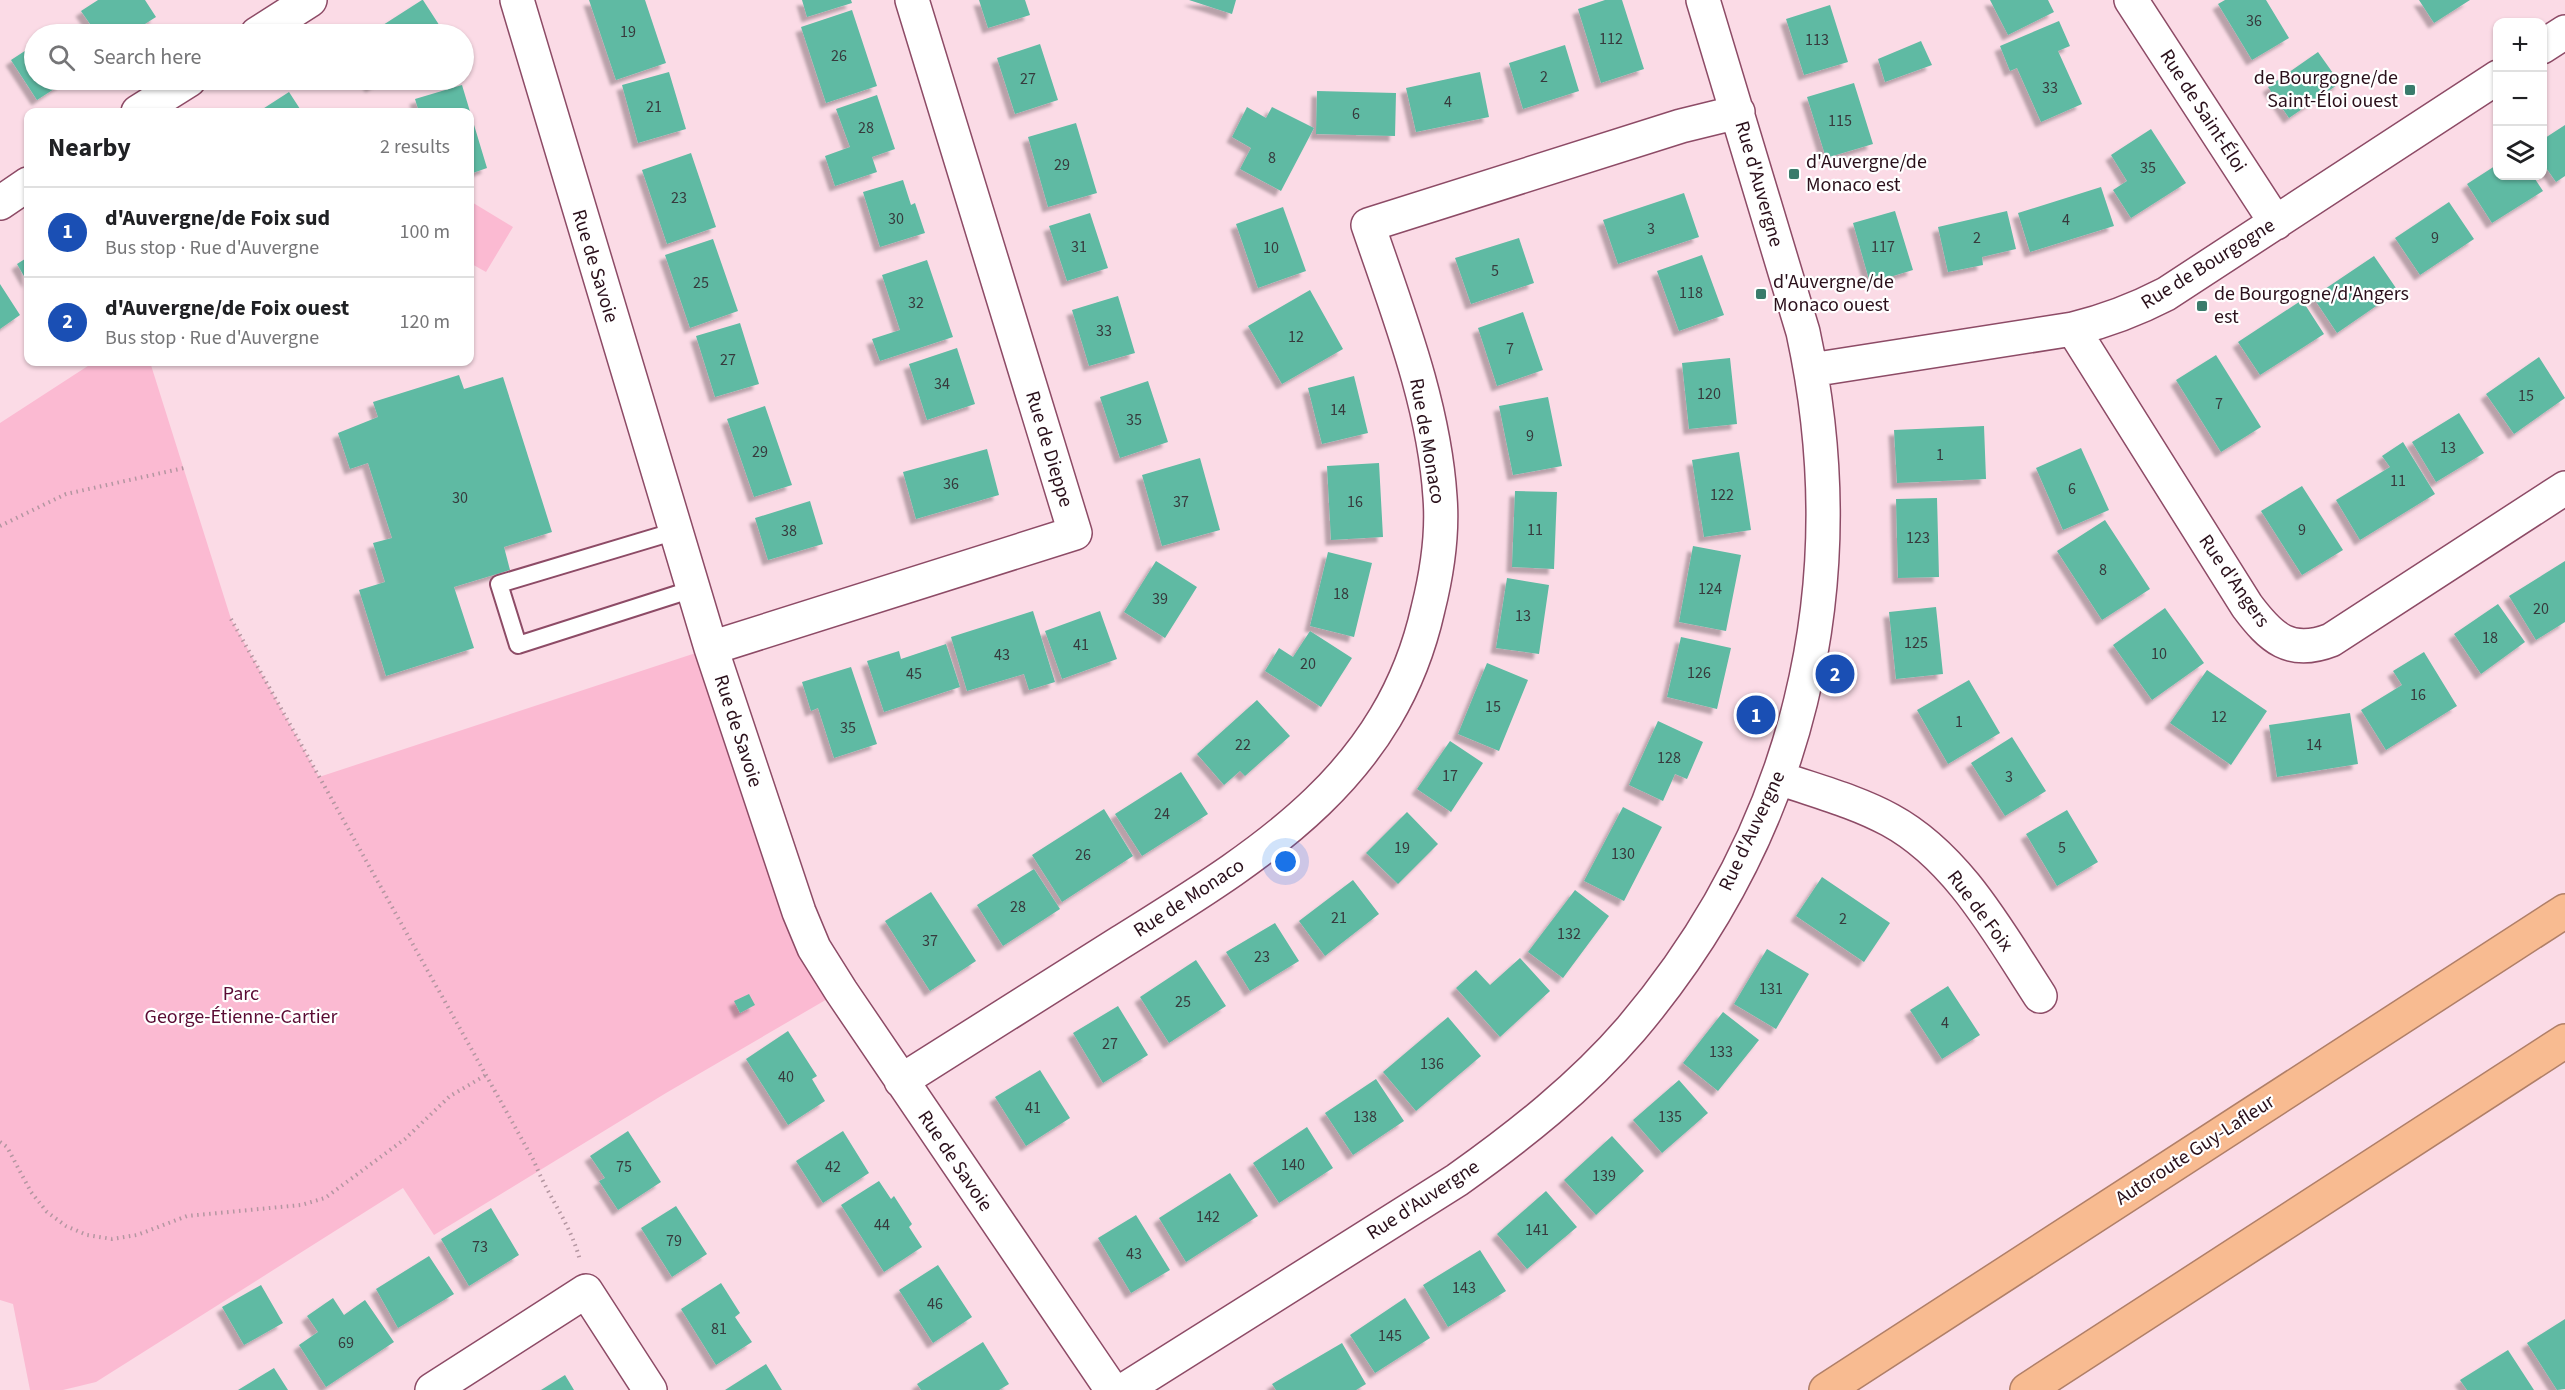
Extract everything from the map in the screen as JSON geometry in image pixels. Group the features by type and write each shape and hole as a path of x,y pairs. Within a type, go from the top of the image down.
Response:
{"highway":[{"name":"Autoroute Guy-Lafleur","path":"1826,1390 2565,911"},
{"path":"2027,1390 2565,1041"}],"street":[{"path":"273,24 310,0"},
{"name":"Rue de Savoie","path":"517,0 711,648 799,912 814,948 901,1081 1112,1390"},
{"name":"Rue de Dieppe","path":"711,648 1075,533 912,0"},
{"name":"Rue d'Auvergne","path":"1124,1390 1457,1180 1506,1146 1595,1067 1630,1029 1700,935 1730,884 1779,778 1805,691 1821,596 1824,474 1811,370 1803,333 1703,0"},
{"name":"Rue de Saint-Éloi","path":"2131,0 2276,223"},
{"path":"2547,44 2565,32"},
{"name":"Rue de Bourgogne","path":"1811,370 2073,329 2106,321 2166,294 2493,80"},
{"path":"144,108 173,90"},
{"name":"Rue de Monaco","path":"901,1081 1192,897 1262,848 1342,779 1370,745 1392,710 1423,636 1440,543 1440,497 1421,392 1399,316 1368,225 1681,126 1738,112"},
{"path":"0,203 24,187"},
{"name":"Rue d'Angers","path":"2073,329 2247,606 2273,636 2294,646 2314,646 2331,640 2565,488"},
{"name":"Rue de Foix","path":"1779,778 1853,803 1882,817 1922,845 1948,867 1977,900 2040,996"},
{"path":"432,1390 586,1291 650,1390"}],"lane":[{"path":"676,531 499,584 518,645 693,589"}],"path":[{"path":"0,526 66,494 184,468"},
{"path":"231,620 486,1075 575,1242 586,1291"},
{"path":"0,1142 7,1147 31,1192 47,1212 66,1226 87,1235 112,1239 137,1235 187,1216 301,1205 325,1198 405,1139 450,1096 486,1075"}],"green space":[{"path":"474,203 513,227 486,272 474,265"},
{"name":"Parc George-Étienne-Cartier","path":"88,366 151,366 231,619 319,777 711,648 841,991 666,1093 434,1235 403,1188 96,1382 63,1390 30,1390 13,1304 0,1300 0,423"}],"building":[{"path":"98,0 145,0 156,17 145,24 90,24 81,11"},
{"path":"422,0 439,24 385,24"},
{"path":"589,0 645,0 666,63 616,80"},
{"path":"802,0 851,0 852,3 807,17"},
{"path":"979,0 1025,0 1030,15 988,28"},
{"path":"1189,0 1236,0 1232,14"},
{"path":"1605,0 1622,0 1644,69 1601,83 1578,9"},
{"path":"1990,0 2048,0 2054,12 2008,35"},
{"path":"2225,0 2266,0 2289,38 2252,60 2218,4"},
{"path":"2419,0 2470,0 2434,23"},
{"path":"1830,5 1848,62 1804,75 1786,19"},
{"path":"852,10 877,86 826,103 801,27"},
{"path":"2059,21 2070,46 2058,51 2082,104 2041,122 2017,68 2010,71 2000,46"},
{"path":"1921,41 1932,65 1885,82 1878,59"},
{"path":"1040,44 1058,100 1015,114 997,58"},
{"path":"1565,45 1579,91 1523,109 1509,63"},
{"path":"24,52 24,80 11,60"},
{"path":"2318,52 2340,83 2289,118 2268,87"},
{"path":"669,72 686,129 638,143 622,85"},
{"path":"1480,72 1489,117 1416,132 1406,88"},
{"path":"1854,83 1873,144 1826,158 1807,97"},
{"path":"30,90 52,90 37,100"},
{"path":"445,90 464,90 469,108 418,108 415,99"},
{"path":"1317,91 1396,93 1395,136 1316,134"},
{"path":"289,92 299,108 264,108"},
{"path":"877,95 895,149 872,157 877,172 835,186 825,156 850,147 836,109"},
{"path":"1247,107 1266,118 1272,107 1314,128 1281,191 1240,169 1251,148 1232,137"},
{"path":"1076,123 1097,193 1048,207 1028,137"},
{"path":"474,125 487,168 474,173"},
{"path":"2565,125 2565,176 2556,182 2547,169 2547,137"},
{"path":"2151,129 2186,183 2131,218 2113,190 2127,181 2111,155"},
{"path":"691,153 716,227 667,244 642,170"},
{"path":"2493,167 2493,180 2536,180 2543,191 2492,223 2467,184"},
{"path":"903,180 911,205 915,203 925,233 880,247 863,192"},
{"path":"2101,187 2114,226 2030,252 2018,213"},
{"path":"1684,193 1699,237 1618,264 1603,220"},
{"path":"2449,202 2474,239 2420,275 2395,238"},
{"path":"1283,207 1306,271 1258,288 1236,224"},
{"path":"1895,211 1913,270 1870,283 1853,223"},
{"path":"2007,211 2016,249 1982,257 1983,265 1948,272 1938,227"},
{"path":"1090,213 1108,268 1067,281 1049,226"},
{"path":"1519,238 1534,283 1471,304 1455,258"},
{"path":"713,239 738,311 690,328 665,255"},
{"path":"1702,255 1724,315 1679,331 1657,271"},
{"path":"2374,256 2398,291 2337,333 2313,297"},
{"path":"24,260 24,276 17,264"},
{"path":"927,260 953,337 880,361 872,339 900,330 882,275"},
{"path":"0,284 20,315 0,329"},
{"path":"1310,290 1343,349 1282,384 1248,326"},
{"path":"1118,296 1135,353 1089,366 1072,310"},
{"path":"2302,300 2324,334 2260,375 2238,342"},
{"path":"1523,312 1543,370 1497,386 1478,328"},
{"path":"740,323 759,384 715,397 696,336"},
{"path":"957,348 975,404 927,420 909,364"},
{"path":"2216,355 2261,427 2221,452 2176,380"},
{"path":"2539,357 2565,398 2514,434 2486,394"},
{"path":"1730,358 1737,424 1689,429 1682,363"},
{"path":"459,375 464,389 503,377 552,532 504,547 510,570 454,587 474,648 386,676 359,590 385,582 373,543 392,538 368,463 350,469 338,433 378,417 373,402"},
{"path":"1354,376 1368,433 1322,444 1308,388"},
{"path":"1148,381 1168,442 1120,458 1100,397"},
{"path":"1548,397 1562,466 1513,475 1499,406"},
{"path":"765,406 792,485 754,497 727,419"},
{"path":"2459,413 2484,453 2436,482 2412,442"},
{"path":"1984,426 1986,479 1897,483 1894,430"},
{"path":"2403,442 2435,494 2360,540 2336,500 2390,467 2382,456"},
{"path":"2081,448 2109,510 2063,530 2036,468"},
{"path":"987,449 999,495 916,519 903,472"},
{"path":"1739,452 1751,530 1704,537 1692,460"},
{"path":"1200,458 1220,530 1162,546 1142,475"},
{"path":"1379,463 1383,537 1331,540 1327,466"},
{"path":"2302,486 2343,550 2302,575 2261,511"},
{"path":"1515,491 1557,492 1554,569 1512,567"},
{"path":"1937,498 1939,577 1898,578 1896,499"},
{"path":"810,501 823,544 768,560 755,518"},
{"path":"2105,520 2150,589 2102,620 2057,551"},
{"path":"1693,546 1741,555 1726,631 1679,622"},
{"path":"1328,552 1372,563 1354,637 1310,626"},
{"path":"1156,561 1197,587 1165,638 1124,612"},
{"path":"2565,561 2565,622 2536,640 2509,596"},
{"path":"1507,578 1549,585 1539,654 1496,648"},
{"path":"2498,604 2525,642 2481,674 2454,634"},
{"path":"1936,607 1943,674 1896,679 1889,612"},
{"path":"2165,608 2204,663 2152,700 2113,645"},
{"path":"1033,611 1055,682 1029,690 1024,674 967,691 951,637"},
{"path":"1100,611 1117,659 1062,679 1045,631"},
{"path":"1310,631 1352,658 1321,707 1265,671 1279,648 1293,657"},
{"path":"1681,637 1731,648 1717,709 1667,697"},
{"path":"946,644 960,687 884,712 867,661 899,651 901,659"},
{"path":"2424,652 2457,706 2386,750 2361,710 2402,685 2393,671"},
{"path":"1487,663 1528,680 1499,751 1458,734"},
{"path":"851,667 877,744 834,758 818,708 811,711 802,682"},
{"path":"2207,670 2267,711 2231,765 2170,723"},
{"path":"1969,680 2000,733 1948,764 1917,710"},
{"path":"1257,700 1290,736 1245,776 1240,771 1224,785 1197,754"},
{"path":"2350,713 2358,764 2277,777 2269,725"},
{"path":"1658,721 1703,742 1687,779 1675,774 1663,801 1629,785"},
{"path":"2012,737 2046,791 2005,816 1971,763"},
{"path":"1450,741 1483,763 1451,812 1417,789"},
{"path":"1181,772 1208,814 1142,856 1115,814"},
{"path":"1623,807 1662,827 1624,901 1584,881"},
{"path":"1104,809 1133,856 1062,902 1032,855"},
{"path":"2067,810 2098,862 2057,886 2026,834"},
{"path":"1407,812 1438,844 1398,884 1366,853"},
{"path":"1034,869 1060,909 1003,946 977,905"},
{"path":"1822,877 1890,923 1864,962 1796,916"},
{"path":"1353,880 1379,914 1325,956 1299,921"},
{"path":"1575,890 1609,916 1563,978 1528,952"},
{"path":"931,892 976,961 930,991 885,921"},
{"path":"1275,923 1299,961 1250,991 1226,952"},
{"path":"1767,949 1809,974 1776,1029 1734,1004"},
{"path":"1520,958 1550,991 1500,1037 1456,988 1476,970 1490,985"},
{"path":"1196,960 1226,1006 1169,1043 1140,997"},
{"path":"1948,986 1980,1035 1942,1059 1910,1010"},
{"path":"749,994 755,1005 740,1013 734,1001"},
{"path":"1118,1006 1148,1055 1103,1083 1073,1033"},
{"path":"1723,1012 1759,1040 1718,1091 1683,1063"},
{"path":"1448,1017 1481,1056 1416,1111 1383,1072"},
{"path":"788,1031 817,1076 812,1079 825,1101 788,1125 746,1059"},
{"path":"1040,1070 1070,1118 1026,1146 995,1097"},
{"path":"1376,1079 1404,1121 1353,1155 1325,1113"},
{"path":"1679,1080 1708,1113 1662,1153 1633,1120"},
{"path":"1307,1127 1333,1168 1279,1203 1253,1163"},
{"path":"628,1131 661,1182 618,1210 599,1181 605,1178 590,1156"},
{"path":"843,1131 869,1173 823,1203 796,1161"},
{"path":"1612,1136 1644,1171 1596,1215 1564,1180"},
{"path":"1230,1173 1258,1216 1186,1262 1159,1218"},
{"path":"879,1181 891,1199 894,1196 912,1224 909,1227 922,1247 884,1272 841,1205"},
{"path":"1546,1191 1577,1227 1527,1269 1497,1234"},
{"path":"676,1206 707,1254 672,1277 641,1228"},
{"path":"491,1208 519,1255 469,1286 441,1239"},
{"path":"1136,1215 1170,1270 1131,1293 1098,1238"},
{"path":"1480,1250 1506,1291 1448,1327 1423,1285"},
{"path":"429,1256 454,1294 398,1328 376,1289"},
{"path":"938,1265 972,1317 933,1343 899,1290"},
{"path":"721,1283 740,1313 735,1317 752,1342 716,1365 681,1309"},
{"path":"261,1285 283,1323 244,1345 222,1307"},
{"path":"333,1298 344,1315 365,1300 394,1342 326,1387 299,1345 318,1332 307,1316"},
{"path":"1405,1298 1430,1338 1375,1373 1350,1335"},
{"path":"2565,1319 2565,1389 2557,1390 2527,1343"},
{"path":"983,1342 1009,1384 999,1390 921,1390 917,1384"},
{"path":"1342,1343 1366,1384 1356,1390 1276,1390 1272,1384"},
{"path":"2508,1350 2534,1390 2467,1390 2460,1380"},
{"path":"766,1364 782,1390 725,1390"},
{"path":"274,1368 288,1390 238,1390"},
{"path":"565,1375 574,1390 541,1390"}],"place":[{"name":"de Bourgogne/de Saint-Éloi ouest","path":"2410,90"},
{"name":"d'Auvergne/de Monaco est","path":"1794,174"},
{"name":"d'Auvergne/de Monaco ouest","path":"1761,294"},
{"name":"de Bourgogne/d'Angers est","path":"2202,306"},
{"name":"d'Auvergne/de Foix ouest","path":"1835,674"},
{"name":"d'Auvergne/de Foix sud","path":"1756,715"}]}
